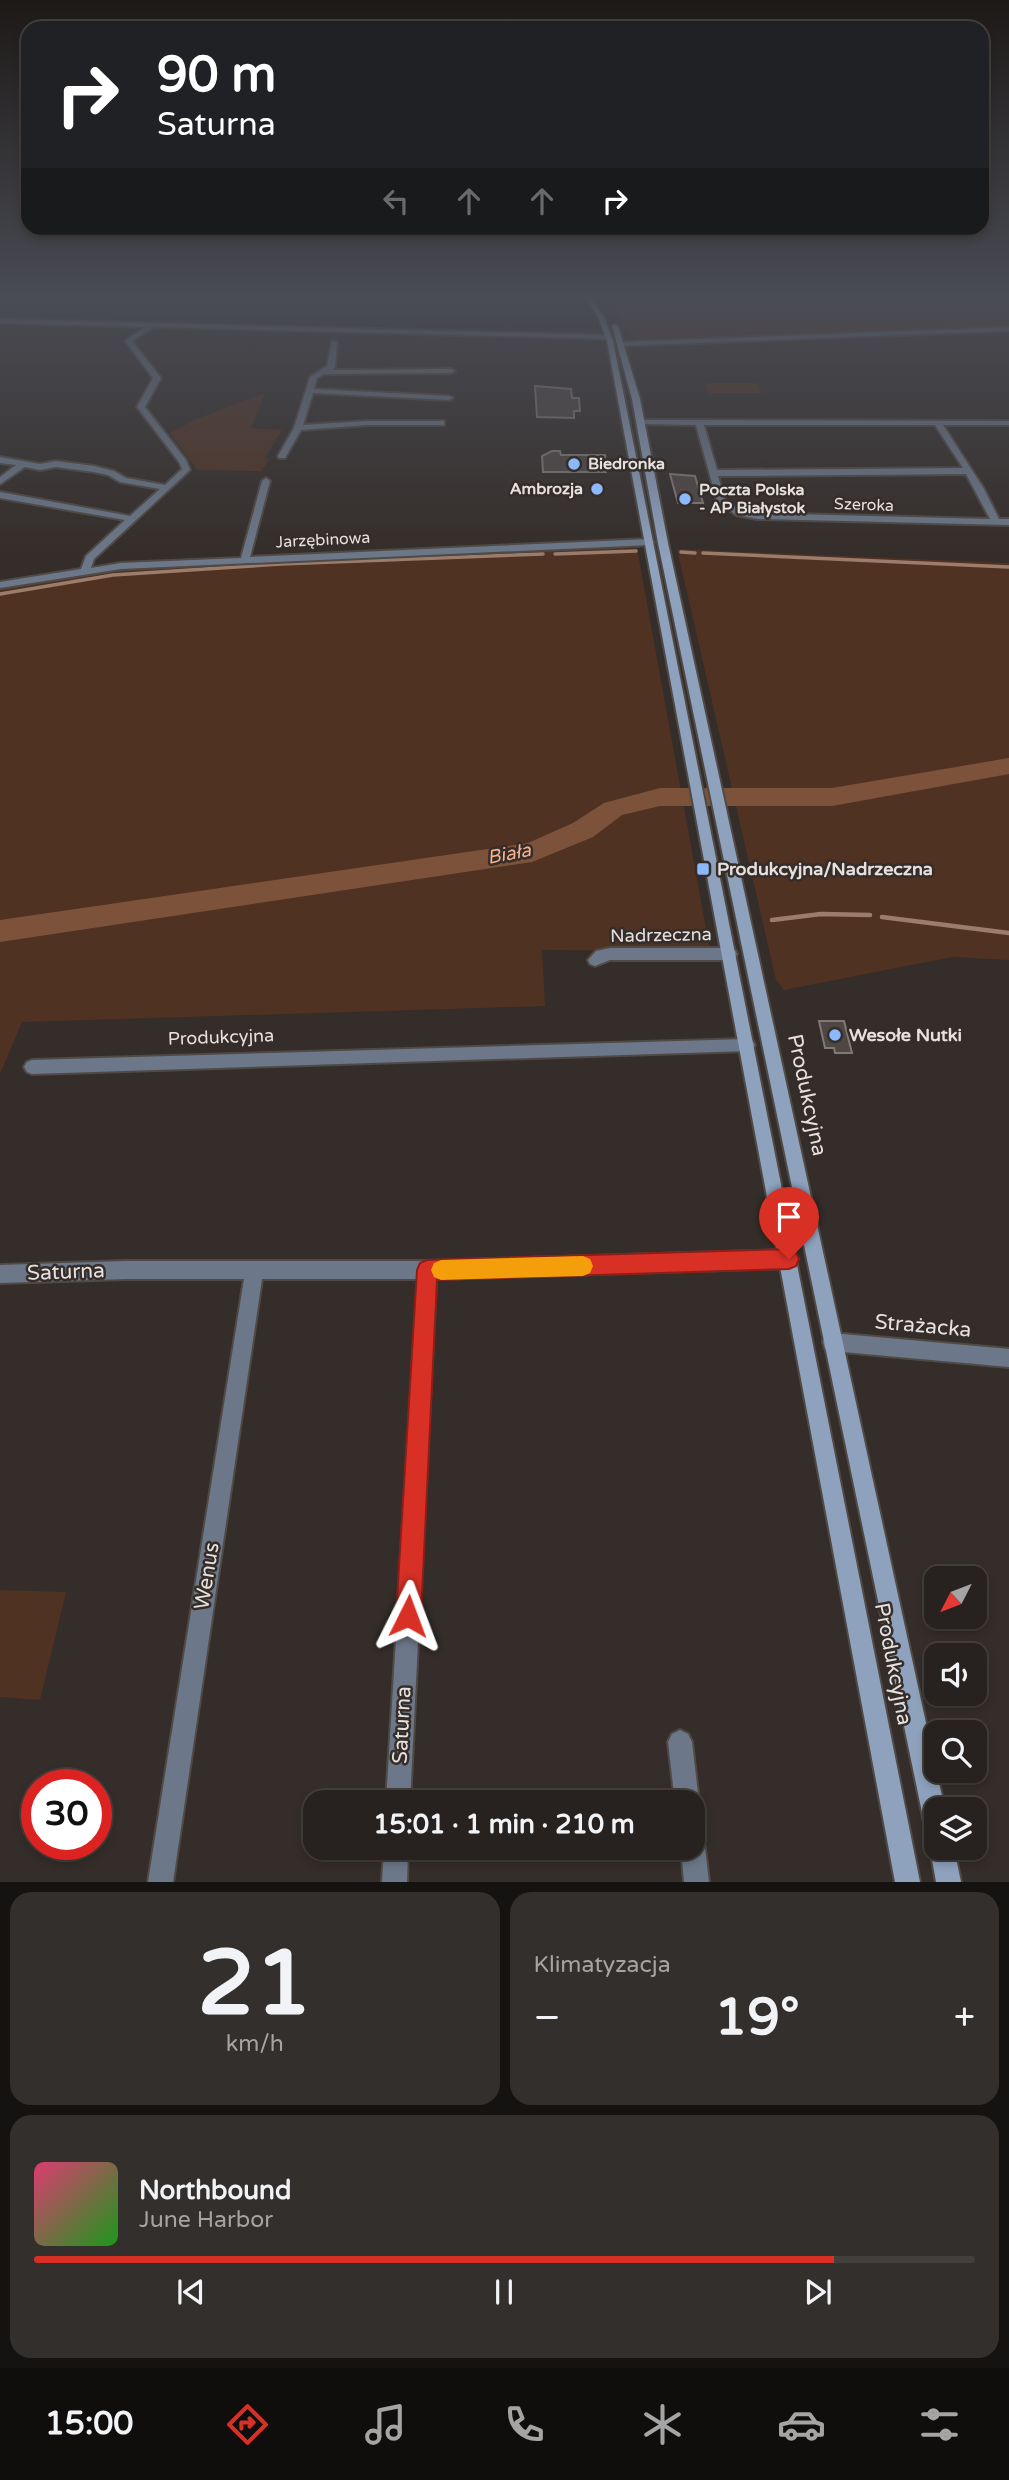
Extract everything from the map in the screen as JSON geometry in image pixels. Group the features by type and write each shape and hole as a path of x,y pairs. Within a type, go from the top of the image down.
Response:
{"main road":[{"name":"Produkcyjna","path":"618,383 696,778 710,808 832,1342 931,1797"},
{"name":"Produkcyjna","path":"630,383 713,779 710,808 730,954 908,1881"},
{"path":"626,423 640,422"},
{"path":"649,542 663,543"},
{"path":"945,1860 949,1881"}],"street":[{"path":"86,570 89,558 184,472 186,465 141,408 154,383"},
{"path":"282,456 298,428 312,383"},
{"path":"310,391 449,398"},
{"path":"640,422 1009,424"},
{"name":"Szeroka","path":"699,422 721,501 739,513 757,516 1009,522"},
{"path":"298,428 367,423 441,423"},
{"path":"937,423 980,489 996,522"},
{"path":"0,460 94,469 123,480 168,488"},
{"path":"0,481 24,464"},
{"path":"713,473 967,471"},
{"path":"245,560 266,481"},
{"path":"0,495 132,519"},
{"name":"Jarzębinowa","path":"0,585 86,570 649,542"},
{"name":"Nadrzeczna","path":"595,960 600,955 610,954 730,954"},
{"name":"Produkcyjna","path":"32,1067 747,1045"},
{"name":"Saturna","path":"0,1274 126,1270 427,1270 789,1259"},
{"name":"Saturna","path":"399,1790 427,1270"},
{"name":"Wenus","path":"160,1881 254,1271"},
{"name":"Strażacka","path":"832,1342 1009,1358"},
{"path":"680,1742 686,1790"},
{"path":"394,1881 395,1860"},
{"path":"694,1860 697,1881"}],"shaded area":[{"path":"705,383 758,383 762,393 708,393"},
{"path":"265,393 251,428 282,430 265,458 270,459 261,471 197,470 170,433 194,420"},
{"path":"624,546 625,549 637,548 710,951 542,950 545,1006 22,1022 0,1074 0,588 122,569"},
{"path":"677,549 1009,563 1009,960 952,957 784,990 776,980"},
{"path":"0,1590 66,1592 40,1700 0,1697"}],"building":[{"path":"535,386 571,389 572,398 579,398 580,411 574,411 574,418 537,417"},
{"name":"Biedronka","path":"552,451 560,451 561,455 605,455 606,472 543,472 542,456"},
{"path":"670,474 695,476 703,503 678,503"},
{"name":"Wesołe Nutki","path":"819,1021 844,1021 852,1053 835,1053 834,1048 825,1048"}],"waterway":[{"path":"555,554 636,551"},
{"path":"681,552 695,553"},
{"path":"703,553 1009,567"},
{"path":"0,594 113,575 281,564 543,554"},
{"name":"Biała","path":"0,931 532,852 583,830 613,809 660,797 832,797 1009,766"},
{"path":"772,920 821,914 870,915"},
{"path":"882,917 1009,933"}],"slow traffic":[{"path":"441,1270 583,1266"}],"place":[{"name":"Biedronka","path":"574,464"},
{"name":"Ambrozja","path":"597,489"},
{"name":"Poczta Polska - AP Białystok","path":"685,499"},
{"name":"Produkcyjna/Nadrzeczna","path":"703,869"},
{"name":"Wesołe Nutki","path":"835,1035"}],"route":[{"path":"408,1616 427,1270 789,1259"}]}
